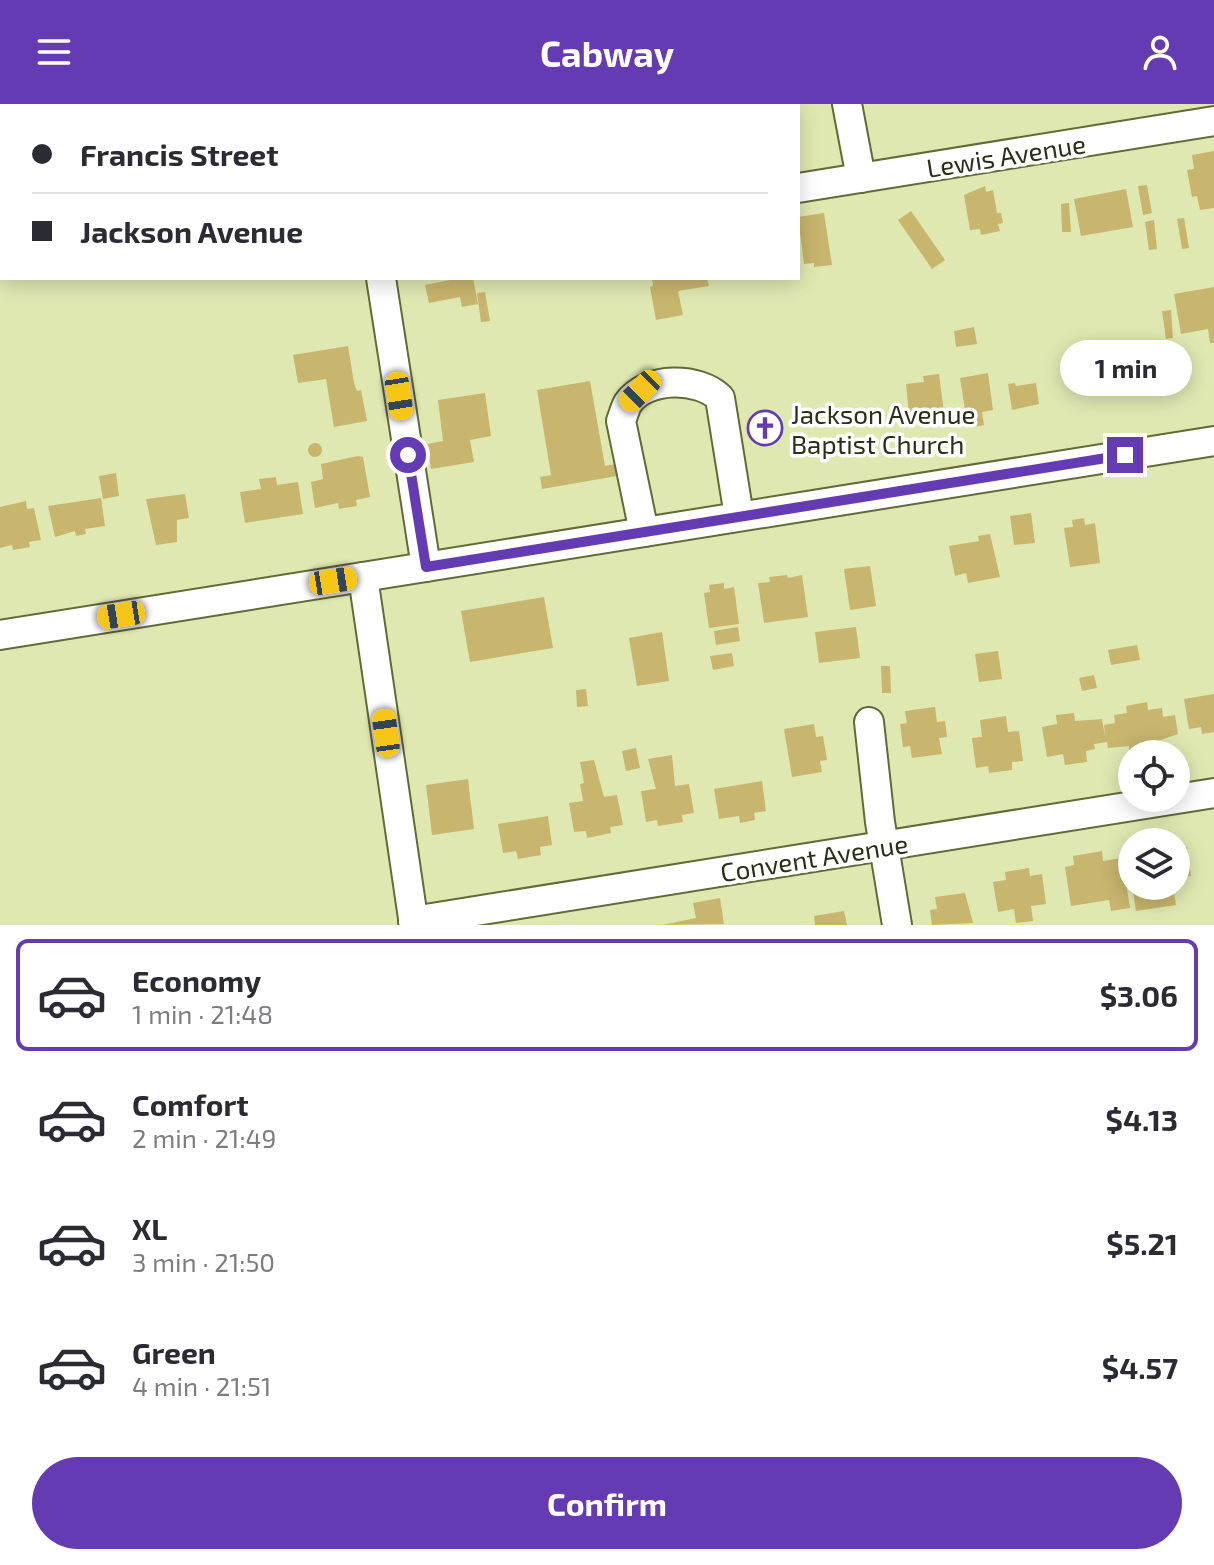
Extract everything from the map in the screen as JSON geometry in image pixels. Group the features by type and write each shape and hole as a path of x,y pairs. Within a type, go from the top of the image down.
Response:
{"street":[{"path":"847,104 861,178"},
{"name":"Lewis Avenue","path":"800,188 1214,121"},
{"path":"381,280 426,567"},
{"path":"644,532 621,421 627,404 640,391 670,384 682,382 708,386 720,398 739,516"},
{"path":"0,635 1214,441"},
{"path":"363,577 413,923"},
{"path":"869,722 897,925"},
{"name":"Convent Avenue","path":"413,923 1214,793"}],"building":[{"path":"1214,151 1214,208 1200,210 1197,196 1192,197 1187,170 1194,169 1192,155"},
{"path":"1147,185 1152,213 1143,215 1138,186"},
{"path":"985,186 986,192 993,190 997,213 1001,213 1003,223 998,224 1000,231 981,235 980,229 970,230 964,195"},
{"path":"1126,189 1133,227 1081,236 1074,199"},
{"path":"1069,203 1071,232 1062,232 1061,204"},
{"path":"911,211 945,260 932,269 898,220"},
{"path":"824,213 832,265 814,267 814,263 804,264 800,217"},
{"path":"1184,218 1189,248 1182,249 1177,219"},
{"path":"1154,220 1157,249 1149,250 1145,222"},
{"path":"450,280 473,280 478,304 462,307 460,297 429,303 425,285"},
{"path":"652,280 708,280 709,286 678,291 683,315 656,320 650,287 653,286"},
{"path":"1214,287 1214,343 1210,343 1208,329 1181,334 1174,294"},
{"path":"485,292 490,321 481,322 477,293"},
{"path":"1171,310 1173,338 1166,339 1162,311"},
{"path":"974,327 977,344 956,347 954,331"},
{"path":"348,346 354,383 357,391 361,390 367,421 334,427 326,379 298,383 293,355"},
{"path":"988,373 993,410 982,412 984,425 968,428 960,378"},
{"path":"939,374 944,412 934,413 935,420 917,423 916,415 909,415 906,384 924,382 923,376"},
{"path":"590,381 605,466 615,464 617,476 542,489 540,477 551,475 537,390"},
{"path":"1015,383 1016,386 1036,383 1039,404 1012,410 1008,384"},
{"path":"485,393 491,436 470,440 474,462 431,469 427,444 443,441 438,400"},
{"path":"315,443 322,450 315,457 308,450"},
{"path":"363,457 370,497 356,500 357,506 339,509 338,503 315,508 311,482 323,479 321,464"},
{"path":"116,473 119,496 103,499 99,476"},
{"path":"276,477 277,485 298,482 303,514 245,523 240,492 261,489 259,479"},
{"path":"185,494 189,518 177,520 177,542 156,545 146,499"},
{"path":"101,498 105,526 85,529 86,534 76,536 75,531 55,537 48,506"},
{"path":"26,501 27,509 34,508 41,540 29,542 30,547 13,550 12,545 0,548 0,507"},
{"path":"1031,513 1035,543 1014,545 1010,516"},
{"path":"1084,518 1085,525 1095,523 1100,563 1070,567 1064,528 1073,527 1072,520"},
{"path":"990,534 1000,577 968,583 966,573 955,576 949,546 979,541 978,536"},
{"path":"870,566 876,606 850,610 844,569"},
{"path":"787,575 788,578 802,575 808,617 764,623 758,583 770,582 769,577"},
{"path":"724,583 724,589 734,587 739,624 709,628 704,593 710,592 709,585"},
{"path":"544,597 553,648 470,662 461,611"},
{"path":"738,627 740,641 716,645 714,631"},
{"path":"856,627 860,658 819,663 815,632"},
{"path":"662,632 669,681 637,686 629,638"},
{"path":"1137,645 1140,660 1111,665 1108,650"},
{"path":"998,651 1002,679 979,682 975,654"},
{"path":"732,653 734,666 713,670 710,656"},
{"path":"881,666 890,666 891,693 882,693"},
{"path":"1094,675 1097,688 1082,691 1079,678"},
{"path":"586,689 588,706 577,707 576,690"},
{"path":"1214,694 1214,732 1202,734 1201,727 1189,729 1184,699"},
{"path":"1147,702 1148,710 1162,708 1163,717 1175,715 1178,734 1161,740 1118,740 1118,747 1108,748 1107,742 1094,744 1095,749 1086,751 1087,762 1065,765 1063,754 1047,757 1042,727 1057,724 1056,715 1074,713 1075,721 1102,719 1105,736 1104,725 1115,723 1114,715 1127,713 1126,706"},
{"path":"935,707 937,722 945,721 947,737 939,738 942,754 912,758 910,746 903,747 900,724 907,723 905,711"},
{"path":"1006,716 1008,732 1019,731 1023,761 1012,762 1012,770 989,773 988,766 976,768 972,738 982,737 980,720"},
{"path":"814,724 816,737 823,736 827,760 820,761 822,772 792,777 784,729"},
{"path":"636,748 640,768 626,771 622,751"},
{"path":"672,755 675,786 689,784 694,813 682,815 683,822 658,826 657,820 646,822 641,791 656,789 648,759"},
{"path":"594,760 604,797 617,795 623,825 610,827 611,833 587,838 586,831 574,832 569,803 583,801 580,762"},
{"path":"468,779 474,829 432,835 426,785"},
{"path":"762,781 766,811 754,813 755,820 740,823 739,816 719,819 714,789"},
{"path":"548,816 552,845 540,847 541,855 518,859 516,851 503,853 498,824"},
{"path":"1102,851 1103,861 1118,859 1118,900 1129,900 1130,908 1111,911 1109,900 1071,906 1065,867 1074,865 1073,856"},
{"path":"1029,868 1030,876 1042,874 1046,904 1031,906 1033,921 1016,923 1014,909 998,912 993,882 1006,880 1005,872"},
{"path":"965,893 973,923 932,925 930,910 937,909 935,897"},
{"path":"720,898 724,924 662,925 696,918 693,903"},
{"path":"1134,900 1175,900 1176,905 1136,911"},
{"path":"844,911 847,925 815,925 814,916"}],"place":[{"name":"Jackson Avenue Baptist Church","path":"765,428"}],"route":[{"path":"408,455 426,567 1125,455"}]}
